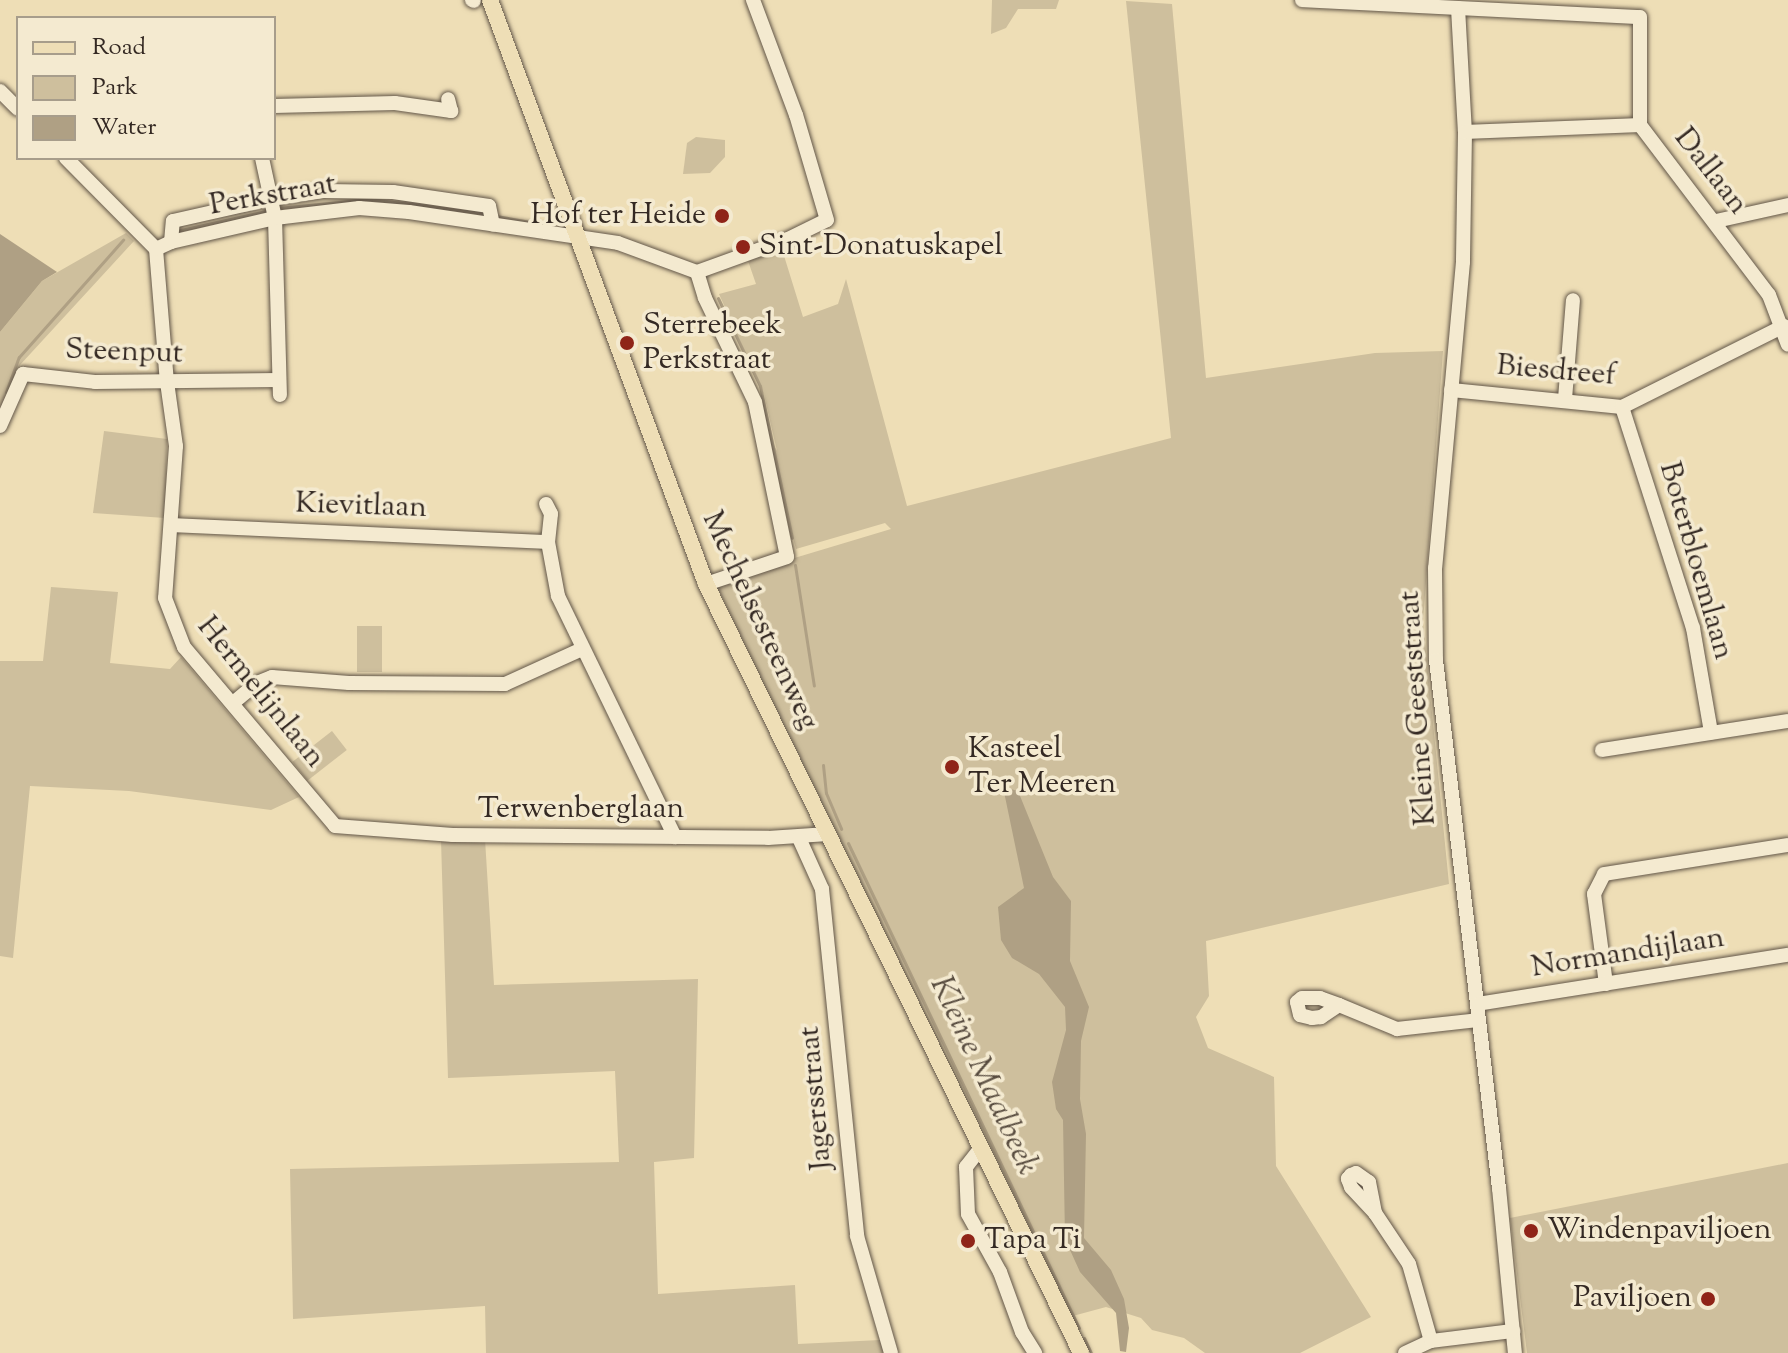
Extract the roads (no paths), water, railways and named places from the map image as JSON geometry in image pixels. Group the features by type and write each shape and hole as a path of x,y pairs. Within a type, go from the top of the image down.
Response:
{"main road":[{"name":"Mechelsesteenweg","path":"482,0 497,19 706,584 1081,1353"},
{"name":"Mechelsesteenweg","path":"1026,1245 1072,1353"}],"street":[{"path":"706,584 787,557 755,402 700,287 697,272 788,239 827,220 796,115 753,0"},
{"path":"1302,0 1402,2 1458,8"},
{"name":"Dallaan","path":"1458,8 1640,17 1640,125 1716,221 1769,295 1784,326 1788,345"},
{"name":"Kleine Geeststraat","path":"1458,8 1465,132 1463,262 1435,568 1436,660 1515,1353"},
{"path":"0,91 16,107"},
{"path":"276,106 395,103 451,111 448,99"},
{"path":"1465,132 1640,125"},
{"path":"68,160 156,249"},
{"name":"Steenput","path":"0,426 23,374 95,382 280,388 275,218 262,160"},
{"path":"171,242 173,221 271,199 324,191 421,195 489,206 493,225"},
{"path":"1716,221 1788,205"},
{"name":"Perkstraat","path":"156,249 171,242 308,211 371,208 623,244 697,272"},
{"name":"Hermelijnlaan","path":"156,249 167,382 176,446 165,598 174,630 184,647 335,826"},
{"path":"1565,399 1573,300"},
{"name":"Biesdreef","path":"1451,390 1622,407 1784,326"},
{"name":"Boterbloemlaan","path":"1622,407 1693,628 1711,732"},
{"path":"546,504 551,514 548,542 558,596 675,837"},
{"name":"Kievitlaan","path":"172,525 548,542"},
{"path":"233,703 257,683 272,677 349,683 505,684 582,649"},
{"path":"1602,750 1788,721"},
{"name":"Terwenberglaan","path":"335,826 453,835 799,838 828,834"},
{"name":"Jagersstraat","path":"799,838 822,889 857,1236 891,1353"},
{"path":"1606,984 1594,894 1604,874 1788,845"},
{"name":"Normandijlaan","path":"1477,1004 1788,955"},
{"path":"1339,1005 1397,1029 1478,1020"},
{"path":"980,1149 966,1167 968,1214 1000,1272 1022,1332 1035,1353"},
{"path":"1375,1213 1409,1264 1431,1341"},
{"path":"1405,1353 1431,1341 1513,1331"}],"water":[{"path":"0,234 57,272 42,281 0,332"},
{"path":"1003,787 1018,791 1053,877 1071,901 1070,961 1089,1007 1081,1041 1080,1099 1086,1134 1084,1238 1111,1270 1124,1299 1129,1328 1126,1352 1120,1351 1116,1313 1080,1272 1065,1239 1063,1120 1056,1109 1052,1082 1066,1030 1065,1007 1039,974 1012,958 1001,940 998,907 1024,888"}],"waterway":[{"path":"278,208 370,199 482,213"},
{"path":"176,231 266,211"},
{"path":"496,216 553,226"},
{"path":"6,392 19,357 123,240"},
{"path":"718,298 760,386 792,538"},
{"path":"795,565 814,686"},
{"name":"Kleine Maalbeek","path":"823,765 826,793 841,829"},
{"name":"Kleine Maalbeek","path":"848,843 1079,1328"},
{"name":"Kleine Maalbeek","path":"1084,1338 1091,1353"}],"place":[{"name":"Hof ter Heide","path":"722,216"},
{"name":"Sint-Donatuskapel","path":"743,247"},
{"name":"Sterrebeek Perkstraat","path":"627,343"},
{"name":"Kasteel Ter Meeren","path":"952,767"},
{"name":"Windenpaviljoen","path":"1531,1231"},
{"name":"Tapa Ti","path":"968,1241"},
{"name":"Paviljoen","path":"1708,1299"}]}
